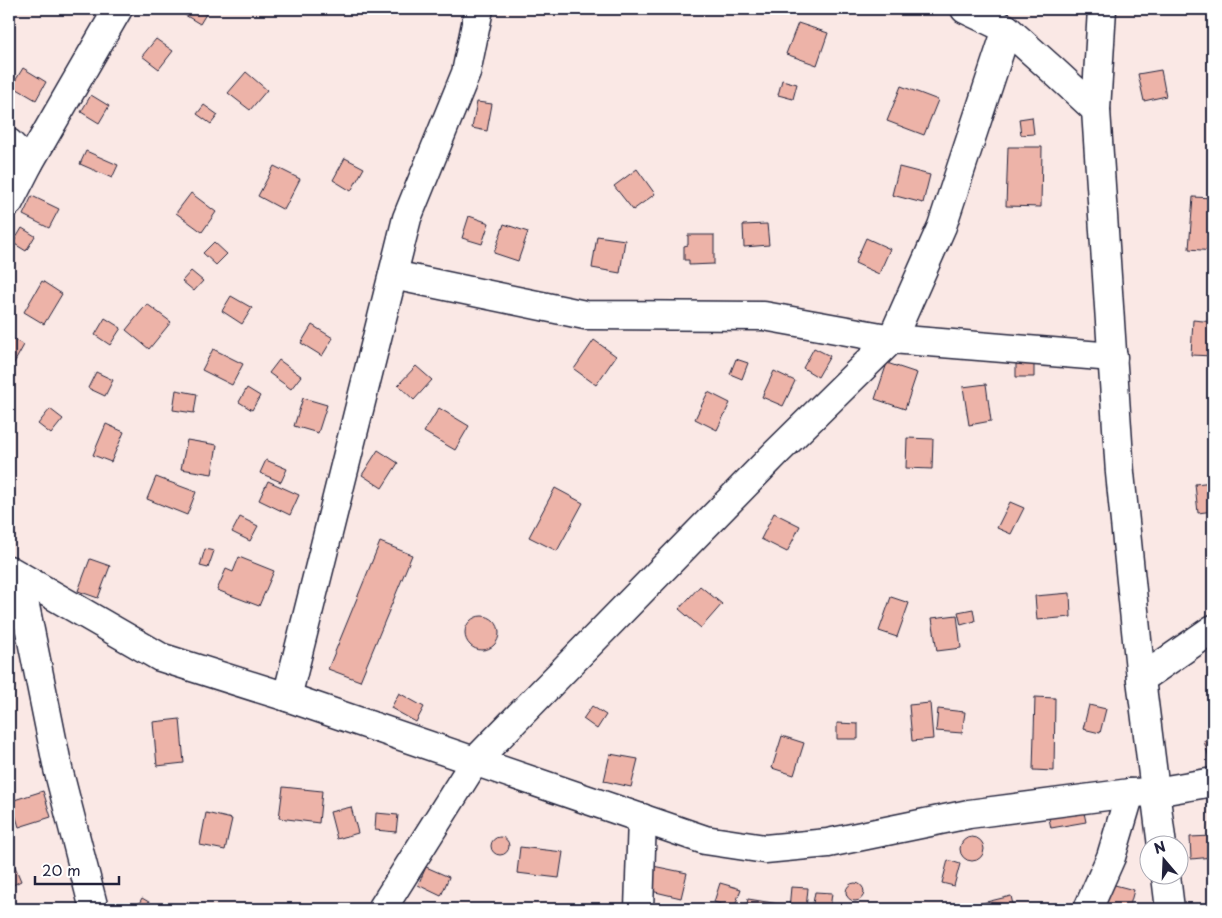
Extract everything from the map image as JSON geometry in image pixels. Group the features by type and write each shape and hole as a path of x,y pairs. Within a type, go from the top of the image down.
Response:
{"street":[{"path":"9,202 29,162 118,9"},
{"path":"287,697 406,218 466,73 479,9"},
{"path":"965,9 1007,29 1096,110"},
{"path":"1102,9 1096,110 1112,357 1120,473 1141,678 1142,792 1158,836"},
{"path":"382,909 476,761 776,453 892,339 942,226 1007,29"},
{"path":"9,143 29,162"},
{"path":"392,275 585,315 764,316 892,339 1112,357"},
{"path":"14,573 160,657 287,697 705,840 765,849 828,843 969,814 1213,782"},
{"path":"14,573 58,769 94,909"},
{"path":"1141,678 1213,629"},
{"path":"1088,909 1142,792"},
{"path":"639,909 642,818"},
{"path":"1167,886 1170,909"}],"building":[{"path":"175,9 209,9 200,24"},
{"path":"798,23 828,33 817,65 786,54"},
{"path":"156,39 173,51 159,69 142,56"},
{"path":"23,68 46,82 36,100 12,86"},
{"path":"1161,70 1166,96 1144,101 1138,74"},
{"path":"246,72 267,90 250,110 228,93"},
{"path":"782,80 797,84 793,99 778,95"},
{"path":"901,86 938,100 924,135 887,121"},
{"path":"91,95 109,106 99,123 81,112"},
{"path":"477,102 492,104 487,131 472,128"},
{"path":"204,105 218,115 211,124 197,114"},
{"path":"1032,117 1034,134 1021,135 1019,119"},
{"path":"1008,147 1042,147 1041,207 1006,206"},
{"path":"86,151 118,165 112,178 80,164"},
{"path":"345,158 364,168 351,191 333,180"},
{"path":"274,166 300,179 284,210 258,196"},
{"path":"899,167 930,175 923,203 892,195"},
{"path":"637,169 655,194 633,210 614,186"},
{"path":"191,193 216,212 202,232 176,213"},
{"path":"32,196 59,209 49,228 23,215"},
{"path":"1193,197 1213,198 1213,251 1189,249"},
{"path":"469,216 489,223 482,244 462,238"},
{"path":"504,224 528,232 518,261 494,253"},
{"path":"767,224 769,245 744,247 743,225"},
{"path":"22,228 35,236 26,251 13,243"},
{"path":"688,235 714,235 714,264 689,265 689,260 684,260 684,246 688,245"},
{"path":"597,236 625,240 620,273 592,268"},
{"path":"866,238 890,249 879,274 855,263"},
{"path":"214,242 227,254 216,265 203,253"},
{"path":"191,271 203,281 194,291 182,281"},
{"path":"42,281 62,294 44,324 24,312"},
{"path":"231,296 252,308 242,324 222,311"},
{"path":"147,304 171,322 149,349 126,330"},
{"path":"105,318 121,328 110,345 95,335"},
{"path":"1193,320 1213,322 1213,356 1191,355"},
{"path":"312,325 333,338 322,356 301,343"},
{"path":"9,337 24,345 9,372"},
{"path":"594,340 616,356 596,385 574,369"},
{"path":"814,348 830,356 818,377 803,368"},
{"path":"213,349 243,364 232,385 202,370"},
{"path":"736,359 748,363 742,379 730,374"},
{"path":"279,360 301,376 291,389 269,373"},
{"path":"887,363 917,373 905,409 875,399"},
{"path":"1034,363 1034,377 1016,377 1016,364"},
{"path":"416,366 432,380 414,400 398,385"},
{"path":"774,371 795,381 783,406 762,397"},
{"path":"96,372 113,380 105,396 88,388"},
{"path":"986,384 991,421 969,425 963,387"},
{"path":"247,388 260,396 252,410 239,402"},
{"path":"176,390 197,394 194,413 173,410"},
{"path":"708,392 730,403 717,430 695,419"},
{"path":"303,398 327,405 318,433 294,426"},
{"path":"439,408 469,426 455,450 424,432"},
{"path":"50,409 63,419 51,434 38,424"},
{"path":"106,424 124,432 111,462 93,455"},
{"path":"907,438 933,439 932,469 906,468"},
{"path":"187,440 217,445 212,474 181,469"},
{"path":"378,450 398,463 382,488 362,475"},
{"path":"266,460 287,469 281,482 260,473"},
{"path":"156,477 196,492 187,515 147,499"},
{"path":"268,481 299,495 290,515 259,500"},
{"path":"1213,482 1213,511 1198,513 1195,484"},
{"path":"555,488 583,503 557,551 529,537"},
{"path":"1010,502 1024,508 1011,534 997,528"},
{"path":"774,513 800,526 787,552 761,539"},
{"path":"240,517 258,526 250,541 232,532"},
{"path":"380,542 412,555 360,681 328,669"},
{"path":"205,549 214,551 208,568 200,566"},
{"path":"239,557 274,571 259,606 217,590 226,569 233,572"},
{"path":"90,559 110,566 98,598 78,591"},
{"path":"700,586 722,604 701,628 679,609"},
{"path":"1070,593 1071,617 1037,620 1035,596"},
{"path":"891,597 909,603 897,637 879,631"},
{"path":"973,609 975,621 961,625 958,612"},
{"path":"957,615 961,648 937,651 932,618"},
{"path":"482,616 489,617 494,621 498,626 498,640 494,645 489,649 482,650 475,649 470,645 466,640 465,633 466,626 470,621 475,617"},
{"path":"399,693 424,707 416,722 391,708"},
{"path":"1035,697 1055,698 1054,771 1033,770"},
{"path":"930,703 933,739 912,741 909,705"},
{"path":"1089,705 1106,709 1100,733 1083,729"},
{"path":"592,706 606,715 597,729 583,719"},
{"path":"938,709 965,712 962,733 936,731"},
{"path":"180,719 184,763 157,766 153,722"},
{"path":"837,723 858,724 858,739 837,739"},
{"path":"782,736 804,743 794,775 772,768"},
{"path":"1213,738 1213,767 1212,767 1204,741"},
{"path":"610,754 638,759 631,787 604,781"},
{"path":"283,787 322,791 319,823 279,818"},
{"path":"43,791 51,817 19,827 11,801"},
{"path":"351,807 358,833 337,839 330,812"},
{"path":"1083,808 1086,822 1051,828 1048,814"},
{"path":"206,813 232,819 225,850 200,845"},
{"path":"376,813 398,815 396,832 375,830"},
{"path":"1213,836 1213,857 1191,859 1190,837"},
{"path":"500,837 506,840 509,846 506,852 500,855 494,852 491,846 494,840"},
{"path":"972,837 981,840 984,849 981,858 972,861 963,858 960,849 963,840"},
{"path":"520,847 563,852 559,878 517,873"},
{"path":"11,857 21,881 9,887 9,858"},
{"path":"948,860 960,864 954,886 942,883"},
{"path":"653,866 687,873 681,898 647,890"},
{"path":"426,867 449,877 441,896 418,885"},
{"path":"720,883 741,889 734,908 714,902"},
{"path":"855,883 861,886 864,892 861,898 855,901 849,898 846,892 849,886"},
{"path":"1107,883 1134,890 1129,909 1102,903"},
{"path":"791,887 808,888 806,909 789,909"},
{"path":"815,892 832,893 830,909 812,909"},
{"path":"1011,896 1014,909 979,909 978,904"},
{"path":"142,898 161,909 136,909"},
{"path":"748,899 785,905 784,909 746,909"}]}
